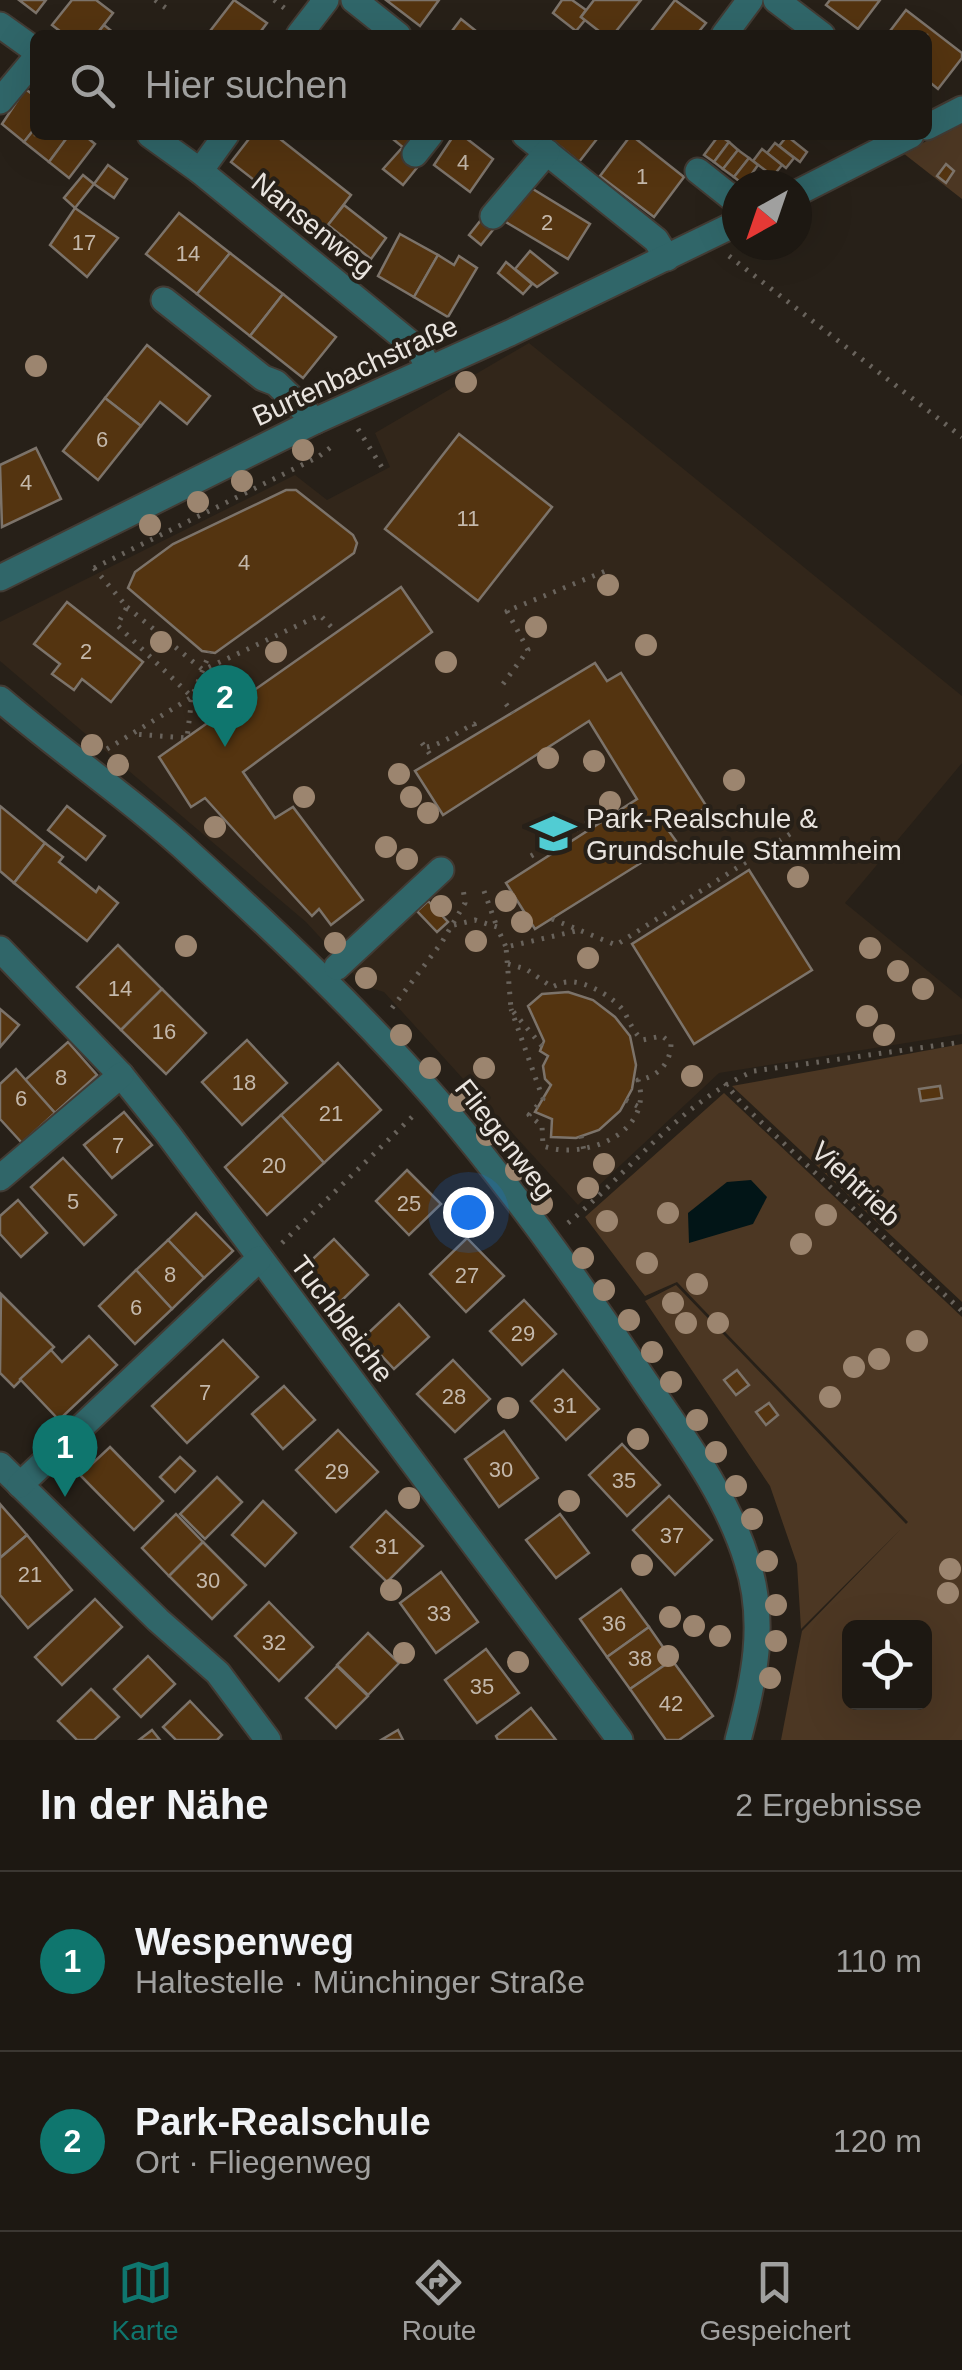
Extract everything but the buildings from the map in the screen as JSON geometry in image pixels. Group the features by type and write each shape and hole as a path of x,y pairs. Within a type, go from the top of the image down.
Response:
{"street":[{"path":"303,30 326,0"},
{"path":"354,0 392,30"},
{"path":"728,30 750,0"},
{"path":"776,0 806,8 819,30"},
{"path":"0,25 30,46"},
{"path":"0,101 30,66"},
{"path":"932,124 962,109"},
{"name":"Nansenweg","path":"157,140 420,351 429,369"},
{"path":"200,171 222,140"},
{"path":"531,140 656,240 667,258"},
{"path":"812,185 900,140"},
{"path":"493,216 547,152"},
{"path":"698,171 722,190"},
{"name":"Burtenbachstraße","path":"0,578 315,421 354,413 429,369 722,230"},
{"path":"164,300 263,378 276,383 315,421"},
{"name":"Fliegenweg","path":"0,700 191,854 314,971 435,1098 598,1310 701,1466 728,1514 748,1563 758,1610 756,1673 738,1740"},
{"path":"337,967 441,870"},
{"name":"Tuchbleiche","path":"0,949 121,1075 620,1740"},
{"path":"0,1178 121,1075"},
{"path":"20,1485 259,1259"},
{"path":"0,1465 158,1620 218,1673 261,1737"}],"path":[{"path":"155,0 166,8"},
{"path":"711,235 722,251 962,437"},
{"path":"203,670 127,608 97,571 318,457 354,413 383,470"},
{"path":"503,684 528,650 507,610 608,570"},
{"path":"127,608 117,625 192,697"},
{"path":"203,670 320,614 336,632"},
{"path":"134,734 187,738 192,697 210,652"},
{"path":"96,755 192,697"},
{"path":"506,704 513,712"},
{"path":"434,760 425,745 437,745 474,724 477,734"},
{"path":"530,856 565,842 592,820 600,824"},
{"path":"552,919 616,945 670,915 790,834"},
{"path":"392,1008 452,926 464,904 463,888"},
{"path":"484,891 506,947 512,1009 543,1099 529,1116 542,1126 543,1146 562,1152 584,1151 616,1136 635,1117 643,1096 638,1080 656,1074 671,1056 671,1043 662,1036 642,1040 618,1006 586,985 568,982 553,990 526,969 508,964"},
{"path":"452,926 475,920 497,927"},
{"path":"506,947 578,930"},
{"path":"610,1014 618,1006"},
{"path":"512,1009 542,1046"},
{"path":"547,1241 694,1106 725,1083 754,1071 962,1042"},
{"name":"Viehtrieb","path":"725,1083 742,1104 962,1312"},
{"path":"259,1259 286,1240 435,1098"},
{"path":"626,1100 639,1106"},
{"path":"581,1136 584,1151"}],"shaded area":[{"path":"962,123 962,199 903,153"},
{"name":"Park-Realschule & Grundschule Stammheim","path":"529,343 962,696 962,763 845,903 962,999 962,1034 719,1073 578,1205 384,992 365,986 306,922 0,661 0,622 295,475 327,500 390,467 375,433"},
{"path":"962,1044 962,1302 732,1086"},
{"path":"724,1093 962,1317 962,1740 781,1740 802,1631 901,1529 801,1629 797,1564 770,1486 645,1301 676,1285 908,1522 677,1282 645,1296 585,1217"},
{"path":"751,1180 767,1197 753,1224 689,1243 688,1213 727,1182"}],"place":[{"name":"Park-Realschule","path":"225,747"},
{"name":"Park-Realschule & Grundschule Stammheim","path":"553,834"},
{"name":"Wespenweg","path":"65,1497"}]}
